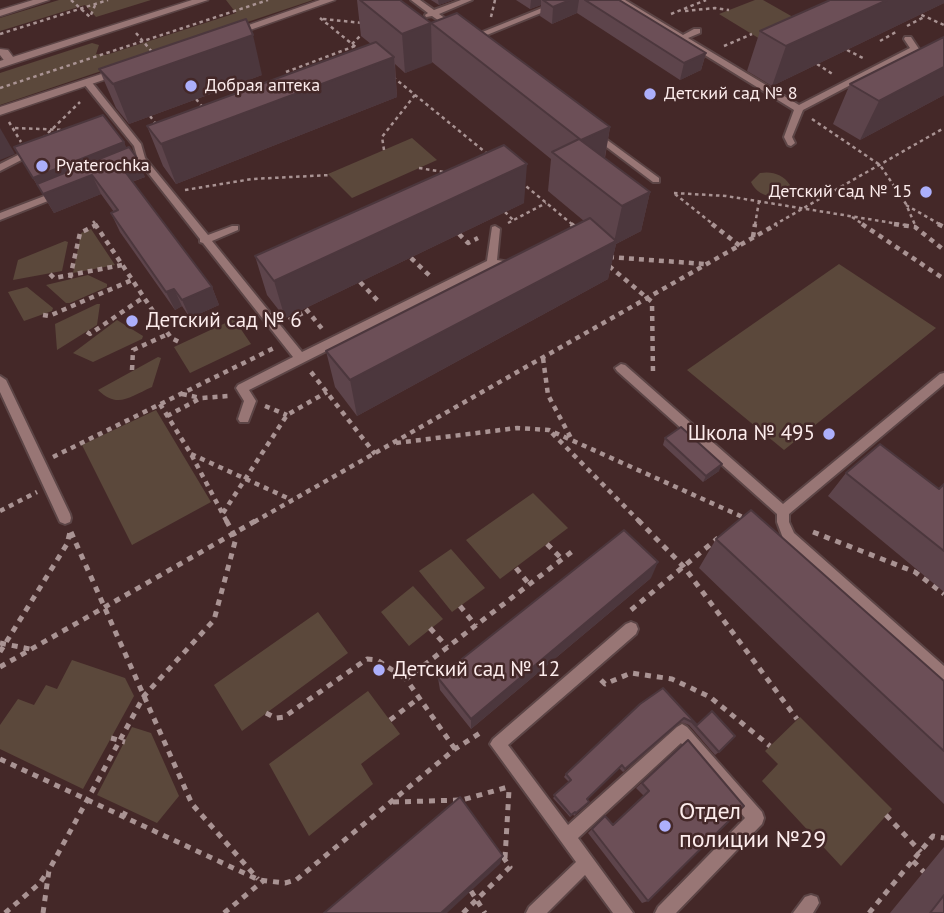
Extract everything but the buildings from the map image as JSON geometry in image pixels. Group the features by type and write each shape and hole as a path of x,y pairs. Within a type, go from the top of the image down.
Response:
{"street":[{"path":"0,13 44,0"},
{"path":"3,57 170,0"},
{"path":"3,57 203,0"},
{"path":"219,37 330,0"},
{"path":"3,115 87,88 158,58"}],"lane":[{"path":"415,0 478,46"},
{"path":"421,18 468,0"},
{"path":"468,39 569,0"},
{"path":"620,0 799,109"},
{"path":"683,38 697,31"},
{"path":"908,39 915,50"},
{"path":"790,144 788,137 799,109 915,50 927,51"},
{"path":"87,88 138,146"},
{"path":"585,127 656,180"},
{"path":"138,146 165,136"},
{"path":"138,146 135,160 169,193 300,358"},
{"path":"0,168 28,153"},
{"path":"0,217 74,188"},
{"path":"204,240 235,228"},
{"path":"492,264 495,229"},
{"path":"244,419 250,401 242,388 492,264 530,269"},
{"path":"621,368 783,512 789,537 944,676"},
{"path":"783,512 944,377"},
{"path":"0,380 65,518"},
{"path":"624,913 498,744 589,666 627,623"},
{"path":"568,836 682,732 756,818 664,913"},
{"path":"535,913 587,862"}],"path":[{"path":"71,0 90,17 97,2"},
{"path":"0,34 108,0"},
{"path":"0,88 268,0"},
{"path":"654,21 706,0"},
{"path":"677,12 715,8 729,10"},
{"path":"913,11 944,25"},
{"path":"314,13 363,53"},
{"path":"207,14 227,19"},
{"path":"284,67 287,71 354,45 371,24 322,19"},
{"path":"133,30 158,58"},
{"path":"708,53 752,34"},
{"path":"877,35 883,39"},
{"path":"101,64 99,56 103,49"},
{"path":"325,51 329,55"},
{"path":"312,67 313,61"},
{"path":"388,73 494,160"},
{"path":"3,115 28,153 87,88"},
{"path":"384,150 382,137 415,95"},
{"path":"196,99 213,118"},
{"path":"799,109 880,165 906,204 915,227"},
{"path":"150,116 165,136"},
{"path":"14,128 73,130"},
{"path":"0,667 944,128"},
{"path":"419,168 458,174"},
{"path":"169,193 252,179 330,175"},
{"path":"514,176 583,234"},
{"path":"656,180 740,246"},
{"path":"511,182 524,184"},
{"path":"674,193 759,201 915,227 944,250"},
{"path":"753,238 759,201"},
{"path":"906,204 944,227"},
{"path":"505,212 513,220"},
{"path":"851,216 944,279"},
{"path":"70,277 80,233 95,223 168,334 181,343"},
{"path":"597,256 706,264"},
{"path":"607,264 652,302 653,398"},
{"path":"50,274 54,278 70,277 122,265"},
{"path":"43,315 49,316 132,280"},
{"path":"90,334 144,297"},
{"path":"83,310 85,299"},
{"path":"132,370 133,351 168,334"},
{"path":"39,464 288,342"},
{"path":"300,358 375,454"},
{"path":"543,358 548,395 573,441"},
{"path":"223,513 287,415 336,384"},
{"path":"181,394 201,398 247,395"},
{"path":"167,416 201,398"},
{"path":"5,913 40,883 49,870 86,799 122,741 144,696 214,620 236,538 191,454 160,404"},
{"path":"392,444 517,428 549,430 747,519 735,524"},
{"path":"549,430 684,566 797,719"},
{"path":"191,454 292,500"},
{"path":"0,511 50,485"},
{"path":"65,518 192,804 261,881"},
{"path":"789,537 801,530 819,533 915,572 944,594"},
{"path":"0,652 2,643 67,544 71,531"},
{"path":"627,623 684,566 727,531"},
{"path":"547,544 562,559"},
{"path":"406,679 575,550"},
{"path":"516,568 529,584"},
{"path":"460,606 475,626"},
{"path":"430,628 447,648"},
{"path":"2,643 30,649"},
{"path":"266,713 276,718 284,717 367,659 377,660 406,679 455,749"},
{"path":"589,666 605,684 631,673 672,679 710,697 770,746"},
{"path":"390,720 419,698"},
{"path":"2,762 261,881 285,883 296,880 455,749 488,728"},
{"path":"111,738 122,741"},
{"path":"505,859 510,761"},
{"path":"391,802 462,800 509,786"},
{"path":"462,800 469,809"},
{"path":"123,817 127,809"},
{"path":"886,815 921,852"},
{"path":"869,913 933,836 944,838"},
{"path":"463,913 510,867 497,849"},
{"path":"913,861 924,872"},
{"path":"43,913 49,870"},
{"path":"224,913 261,881"},
{"path":"471,891 485,913"}],"shaded area":[{"path":"59,0 151,0 96,17 85,5 0,31 0,18"},
{"path":"226,0 313,0 0,105 0,73 92,43 99,45 96,54 106,55 236,13"},
{"path":"755,0 763,0 800,21 760,39 719,14"},
{"path":"412,138 437,160 352,198 328,174"},
{"path":"769,172 781,176 790,185 788,192 772,196 762,194 751,182 760,173"},
{"path":"91,229 115,265 73,273 81,233"},
{"path":"68,242 62,271 13,280 18,260"},
{"path":"839,264 936,328 784,450 687,370"},
{"path":"88,275 107,284 107,287 70,303 66,303 46,285"},
{"path":"27,287 53,308 52,311 24,321 8,292"},
{"path":"100,304 97,325 57,350 55,324"},
{"path":"234,319 251,344 190,373 174,347"},
{"path":"117,320 143,336 142,339 93,362 73,353"},
{"path":"158,357 161,358 152,387 118,400 105,396 98,390"},
{"path":"156,410 211,502 132,545 82,445"},
{"path":"533,493 568,528 500,579 466,540"},
{"path":"451,549 485,588 452,612 419,571"},
{"path":"413,586 443,619 409,646 381,612"},
{"path":"318,612 348,653 242,731 214,685"},
{"path":"72,660 125,678 134,696 83,789 0,749 0,725 18,699 34,705 46,685 57,689"},
{"path":"368,691 400,734 361,764 373,784 309,836 269,764"},
{"path":"800,717 892,809 841,866 762,781 778,764 765,751"},
{"path":"132,727 151,733 179,796 157,823 97,795"}],"place":[{"name":"Добрая аптека","path":"191,86"},
{"name":"Детский сад № 8","path":"650,94"},
{"name":"Pyaterochka","path":"42,166"},
{"name":"Детский сад № 15","path":"926,192"},
{"name":"Детский сад № 6","path":"132,321"},
{"name":"Школа № 495","path":"829,434"},
{"name":"Детский сад № 12","path":"379,670"},
{"name":"Отдел полиции №29","path":"665,826"}]}
